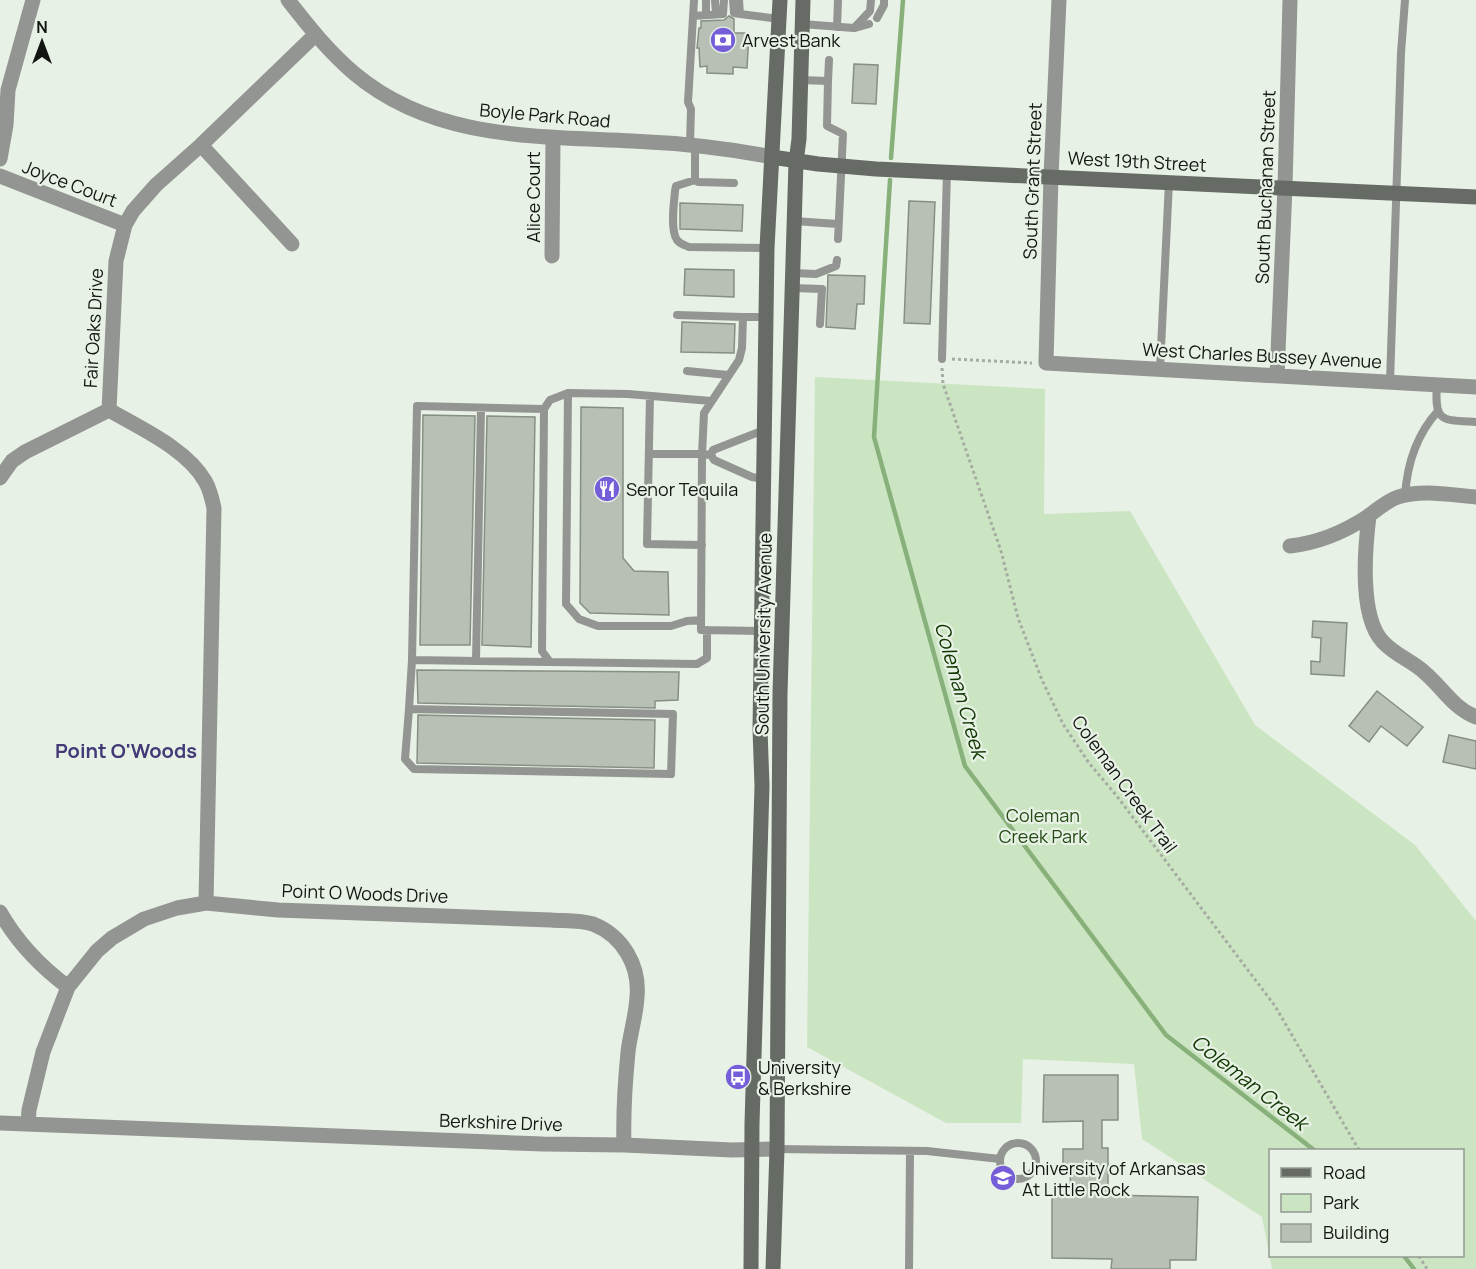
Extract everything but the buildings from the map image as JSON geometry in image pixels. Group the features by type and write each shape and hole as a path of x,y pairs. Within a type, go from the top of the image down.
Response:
{"main road":[{"name":"South University Avenue","path":"751,1269 762,786 760,729 767,248 780,0"},
{"name":"South University Avenue","path":"773,1269 777,1149 780,693 803,0"},
{"name":"West 19th Street","path":"772,157 796,162 876,169 1476,197"}],"street":[{"name":"Joyce Court","path":"0,159 6,124 8,90 33,0"},
{"name":"Boyle Park Road","path":"288,0 315,35 356,75 417,111 455,125 483,131 553,138 692,145 772,157"},
{"name":"South Grant Street","path":"1046,363 1059,0"},
{"name":"South Buchanan Street","path":"1277,376 1290,0"},
{"name":"Fair Oaks Drive","path":"206,903 214,508 206,482 191,461 109,410 116,261 125,225 133,211 156,185 315,35"},
{"name":"Alice Court","path":"552,256 553,138"},
{"path":"201,145 292,244"},
{"name":"Joyce Court","path":"0,176 125,225"},
{"name":"West Charles Bussey Avenue","path":"1046,363 1476,387"},
{"path":"0,478 12,462 25,452 109,410"},
{"path":"1290,546 1307,544 1330,536 1369,516 1396,498 1443,494 1476,497"},
{"path":"1369,516 1365,546 1365,574 1367,597 1376,633 1392,650 1425,672 1457,707 1476,717"},
{"name":"Point O Woods Drive","path":"28,1124 29,1110 43,1052 68,987 98,951 126,928 162,912 206,903 278,910 578,921 596,926 614,937 624,947 632,960 637,976 637,997 628,1051 623,1119 624,1144"},
{"path":"0,912 7,924 47,972 68,987"},
{"name":"Berkshire Drive","path":"0,1123 543,1144 777,1149"}],"lane":[{"path":"694,0 688,102 691,109 695,180"},
{"path":"706,0 706,15"},
{"path":"715,0 716,14"},
{"path":"693,16 723,14 724,0"},
{"path":"732,0 734,13 779,19"},
{"path":"739,0 740,14"},
{"path":"837,27 838,0"},
{"path":"854,28 870,11 871,0"},
{"path":"877,18 885,0"},
{"path":"1390,382 1401,53 1405,0"},
{"path":"802,24 854,28 869,24"},
{"path":"829,60 827,126 843,134 838,239"},
{"path":"801,80 828,81"},
{"path":"942,359 947,171"},
{"path":"734,183 695,180 676,186 675,238 679,243 689,247 767,248"},
{"path":"1160,369 1169,182"},
{"path":"794,221 838,224"},
{"path":"793,280 836,266 837,260"},
{"path":"793,280 822,289 820,324"},
{"path":"677,315 766,317"},
{"path":"742,317 742,348 738,360 704,413 701,630 762,631"},
{"path":"687,371 728,375"},
{"path":"1405,496 1414,451 1424,429 1438,411 1437,384"},
{"path":"550,662 542,651 544,409 550,400 568,393 711,401"},
{"path":"568,393 566,604 579,619 598,626 671,626 701,620"},
{"path":"650,396 647,544 702,545"},
{"path":"409,709 673,714 672,774 414,769 405,759 412,660 417,406 544,409"},
{"path":"476,661 481,408"},
{"path":"1438,411 1447,420 1476,422"},
{"path":"711,455 713,450 765,430"},
{"path":"649,454 711,455"},
{"path":"711,455 714,460 723,465 752,477 765,479"},
{"path":"412,660 697,664 707,658 707,630"},
{"path":"1022,1144 1032,1150 1035,1161 1032,1172 1028,1176 1016,1179 1011,1178 1002,1170 1000,1159 1005,1148 1022,1144"},
{"name":"Berkshire Drive","path":"777,1149 910,1151 1000,1159"},
{"path":"909,1269 910,1151"}],"path":[{"path":"942,359 1046,363"},
{"name":"Coleman Creek Trail","path":"942,359 943,384 1001,551 1018,618 1042,680 1063,724 1089,763 1116,795 1275,1006 1358,1149"}],"green space":[{"name":"Coleman Creek Park","path":"815,377 1045,389 1044,514 1130,511 1255,725 1415,845 1476,921 1476,1269 1272,1269 1270,1257 1464,1257 1464,1149 1269,1149 1269,1253 1262,1217 1142,1139 1134,1064 1023,1059 1021,1123 946,1123 807,1047"}],"waterway":[{"name":"Coleman Creek","path":"891,158 903,0"},
{"name":"Coleman Creek","path":"890,180 874,437 965,766 1166,1035 1313,1149"},
{"name":"Coleman Creek","path":"1405,1257 1414,1269"}],"place":[{"name":"Arvest Bank","path":"723,40"},
{"name":"Senor Tequila","path":"607,489"},
{"name":"University & Berkshire","path":"738,1077"},
{"name":"University of Arkansas At Little Rock","path":"1003,1178"}],"district":[{"name":"Point O'Woods","path":"126,750"}]}
